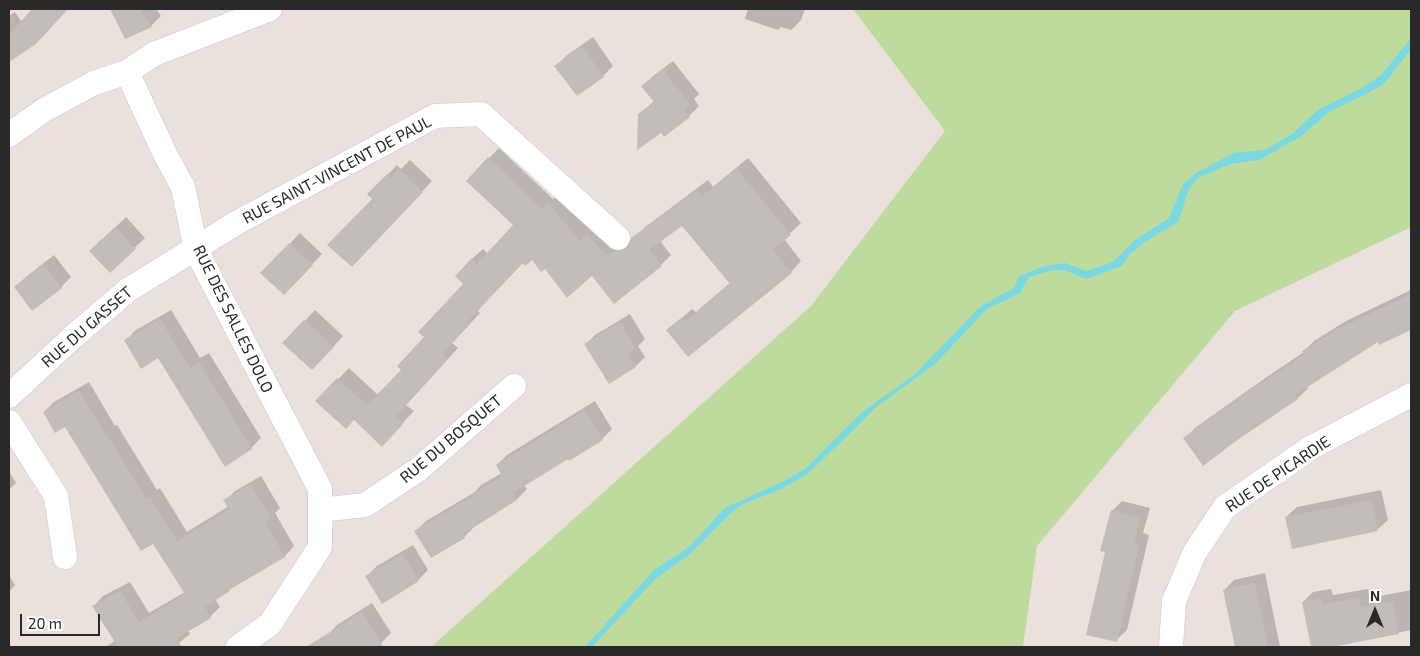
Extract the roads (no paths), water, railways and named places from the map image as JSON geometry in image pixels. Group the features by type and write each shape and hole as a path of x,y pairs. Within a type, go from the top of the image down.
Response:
{"street":[{"path":"9,135 52,105 94,83 127,72 154,54 270,9"},
{"name":"RUE DES SALLES DOLO","path":"127,72 165,154 183,187 196,250 320,489 320,510"},
{"name":"RUE SAINT-VINCENT DE PAUL","path":"196,250 238,222 435,116 481,114 618,238"},
{"name":"RUE DU GASSET","path":"9,396 74,336 128,290 196,250"},
{"name":"RUE DU BOSQUET","path":"320,510 365,505 419,469 514,386"},
{"name":"RUE DE PICARDIE","path":"1171,647 1174,601 1195,552 1225,507 1312,448 1411,395"},
{"path":"9,422 56,496 65,558"},
{"path":"238,647 270,624 320,547 320,510"}],"water":[{"path":"1411,38 1411,49 1385,83 1329,112 1300,137 1259,160 1230,164 1198,178 1189,189 1178,222 1143,243 1129,255 1122,266 1086,279 1064,270 1053,270 1029,277 1020,293 987,309 935,364 875,408 810,472 784,488 743,504 733,511 689,555 655,579 592,647 585,647 654,570 689,547 725,508 786,480 806,468 862,412 914,375 981,306 1014,288 1019,276 1044,266 1065,263 1086,271 1113,262 1135,240 1169,218 1183,184 1196,173 1234,153 1265,150 1292,134 1319,109 1362,88 1381,75"}]}
